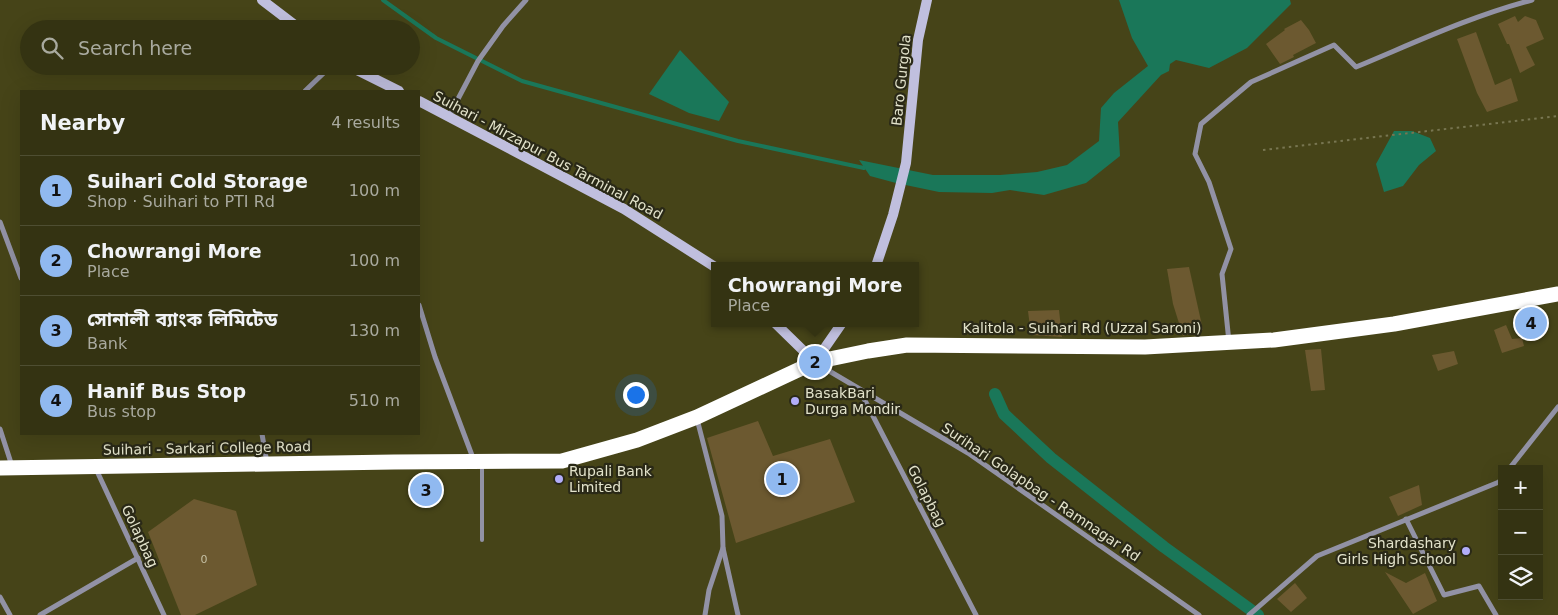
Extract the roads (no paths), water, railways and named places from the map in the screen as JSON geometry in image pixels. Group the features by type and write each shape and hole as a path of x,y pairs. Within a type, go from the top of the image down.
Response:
{"highway":[{"name":"Kalitola - Suihari Rd (Uzzal Saroni)","path":"815,362 907,345 1146,346 1274,340 1394,324 1558,294"},
{"name":"Suihari - Sarkari College Road","path":"6,467 562,461 636,440 697,417 815,362"}],"street":[{"path":"262,0 288,20"},
{"path":"448,116 485,52 526,0"},
{"name":"Baro Gurgola","path":"877,262 893,216 906,163 918,40 927,0"},
{"path":"1229,342 1222,274 1231,249 1208,182 1195,154 1200,124 1252,82 1334,45 1356,67 1459,25 1512,5 1532,0"},
{"path":"307,90 322,75"},
{"path":"367,75 397,90"},
{"name":"Suihari - Mirzapur Bus Tarminal Road","path":"420,102 624,209 711,264"},
{"path":"0,222 20,275"},
{"path":"420,308 434,357 478,461"},
{"path":"779,327 815,362 839,327"},
{"name":"Surihari Golapbag - Ramnagar Rd","path":"815,362 968,454 1199,615"},
{"name":"Golapbag","path":"858,388 976,615"},
{"path":"1512,465 1558,407"},
{"path":"697,417 722,516 723,548 738,615"},
{"path":"0,429 6,467"},
{"path":"262,435 267,463"},
{"name":"Golapbag","path":"95,467 164,615"},
{"path":"1249,615 1317,556 1498,482"},
{"path":"1406,519 1444,596 1480,586 1496,615"},
{"path":"705,615 709,590 723,548"},
{"path":"40,615 138,558"},
{"path":"0,597 10,615"}],"lane":[{"path":"478,461 482,540"}],"waterway":[{"path":"383,0 411,20"},
{"path":"420,27 436,38 522,81 738,141 864,168"},
{"path":"995,394 1004,414 1051,458 1164,547 1258,615"}],"place":[{"name":"Hanif Bus Stop","path":"1531,323"},
{"name":"Chowrangi More","path":"815,362"},
{"name":"BasakBari Durga Mondir","path":"795,401"},
{"name":"Rupali Bank Limited","path":"559,479"},
{"name":"Suihari Cold Storage","path":"782,479"},
{"name":"সোনালী ব্যাংক লিমিটেড","path":"426,490"},
{"name":"Shardashary Girls High School","path":"1466,551"}]}
